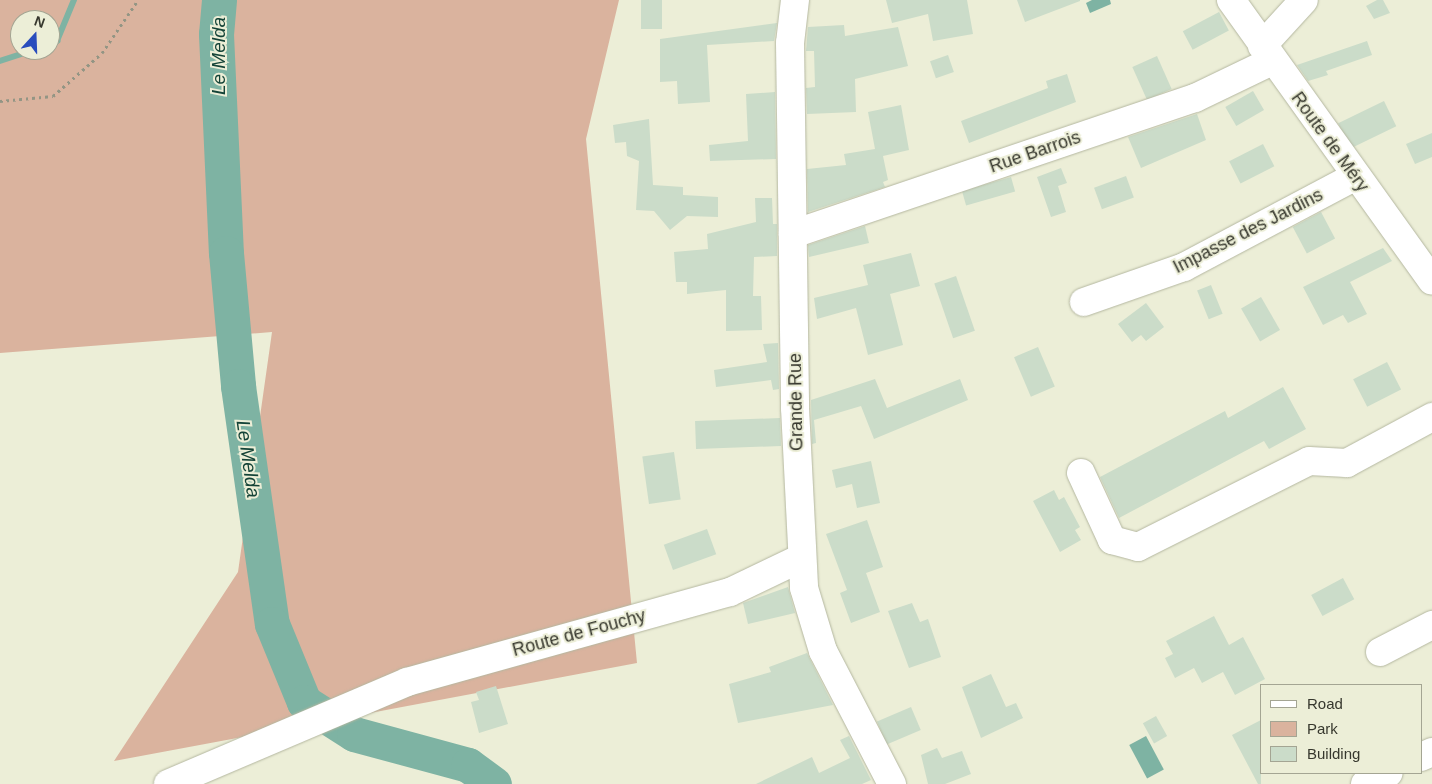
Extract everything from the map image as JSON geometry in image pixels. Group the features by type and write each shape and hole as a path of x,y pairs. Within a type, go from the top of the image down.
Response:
{"street":[{"name":"Grande Rue","path":"795,0 790,43 801,558 804,588 823,651 892,784"},
{"name":"Route de Méry","path":"1231,0 1354,176 1431,278"},
{"path":"1267,54 1304,0"},
{"name":"Rue Barrois","path":"793,234 1195,98 1267,54"},
{"name":"Impasse des Jardins","path":"1084,302 1184,267 1354,176"},
{"path":"1081,473 1112,540 1138,547 1309,461 1346,464 1432,417"},
{"name":"Route de Fouchy","path":"168,784 353,702 471,663 730,592 801,558"},
{"path":"1380,652 1432,625"},
{"path":"1365,784 1387,774"}],"path":[{"path":"0,101 53,96 102,53 138,0"}],"green space":[{"path":"0,0 619,0 586,139 637,663 114,761 238,572 272,332 0,353"}],"water":[{"path":"1092,0 1110,0 1111,4 1090,13 1086,3"},
{"path":"1146,736 1164,770 1147,778 1129,745"}],"building":[{"path":"641,0 662,0 662,29 641,29"},
{"path":"886,0 967,0 973,34 933,41 928,14 892,23"},
{"path":"1017,0 1080,0 1080,1 1025,22"},
{"path":"1377,0 1383,0 1390,13 1374,19 1366,6"},
{"path":"1219,12 1229,31 1193,50 1183,31"},
{"path":"777,23 774,41 707,45 710,102 678,104 677,81 660,82 660,39"},
{"path":"844,25 845,36 898,27 908,66 855,79 856,112 807,114 806,88 815,87 814,51 806,51 808,27"},
{"path":"1367,41 1372,55 1326,71 1328,75 1308,81 1297,65"},
{"path":"948,55 954,72 936,78 930,61"},
{"path":"1157,56 1172,89 1147,100 1132,67"},
{"path":"1067,74 1076,102 969,143 961,121 1048,88 1046,81"},
{"path":"1253,91 1264,110 1236,126 1225,107"},
{"path":"775,92 776,159 710,161 709,145 748,141 746,94"},
{"path":"1384,101 1396,126 1350,149 1338,123"},
{"path":"901,105 909,150 883,156 888,180 883,182 885,187 808,212 807,169 846,165 844,154 875,149 868,112"},
{"path":"1197,114 1206,140 1141,168 1128,137"},
{"path":"649,119 653,185 683,187 683,195 718,197 718,217 687,216 670,230 654,211 636,210 639,161 627,156 626,142 615,143 613,125"},
{"path":"1432,133 1432,157 1415,164 1406,144"},
{"path":"1263,144 1274,166 1240,184 1229,161"},
{"path":"1061,168 1067,183 1058,186 1066,212 1051,217 1037,177"},
{"path":"1126,176 1134,198 1102,209 1094,188"},
{"path":"1011,177 1015,191 966,205 962,191"},
{"path":"755,198 772,198 773,224 777,224 777,256 754,257 753,296 761,296 762,330 726,331 726,290 687,294 687,282 676,282 674,252 708,249 707,234 756,222"},
{"path":"1321,212 1335,238 1307,254 1293,227"},
{"path":"865,226 869,243 809,257 808,245"},
{"path":"1383,248 1392,261 1350,282 1367,314 1348,323 1343,315 1323,325 1303,287"},
{"path":"911,253 920,286 890,294 903,345 868,355 856,308 817,319 814,298 868,285 863,265"},
{"path":"956,276 975,331 953,338 934,283"},
{"path":"1211,285 1223,314 1209,319 1197,291"},
{"path":"1261,297 1280,330 1260,341 1241,308"},
{"path":"1146,303 1164,327 1146,341 1141,335 1132,342 1118,324"},
{"path":"778,343 779,389 773,390 771,380 716,387 714,370 767,362 763,344"},
{"path":"1038,347 1055,387 1031,397 1014,357"},
{"path":"1387,362 1401,390 1367,407 1353,379"},
{"path":"875,379 887,408 960,379 968,400 874,439 861,406 814,420 816,443 812,444 811,400"},
{"path":"1283,387 1306,429 1269,449 1264,441 1119,518 1100,477 1225,411 1228,418"},
{"path":"780,418 781,446 696,449 695,421"},
{"path":"674,452 681,500 649,504 642,456"},
{"path":"871,461 880,503 857,508 852,484 836,488 832,470"},
{"path":"1054,490 1059,500 1064,497 1080,527 1075,530 1081,540 1060,552 1033,501"},
{"path":"867,520 883,567 866,573 880,612 851,623 840,593 847,590 826,534"},
{"path":"707,529 716,554 673,570 664,545"},
{"path":"1343,578 1354,599 1322,616 1311,595"},
{"path":"788,587 795,613 748,624 743,603"},
{"path":"912,603 920,622 928,619 941,657 909,668 888,611"},
{"path":"1214,616 1229,645 1243,637 1265,679 1235,695 1223,672 1202,683 1194,668 1175,678 1165,658 1173,654 1166,641"},
{"path":"807,653 833,705 738,723 729,684 771,672 769,667"},
{"path":"991,674 1006,707 1016,703 1023,718 981,738 962,687"},
{"path":"496,686 508,724 479,733 471,702 479,700 476,692"},
{"path":"911,707 921,730 887,744 877,721"},
{"path":"1156,716 1167,736 1154,743 1143,723"},
{"path":"1260,721 1261,784 1258,784 1232,735"},
{"path":"849,736 871,780 862,784 756,784 812,757 819,773 850,758 840,740"},
{"path":"937,748 942,758 962,751 971,774 945,784 928,784 921,755"}],"waterway":[{"path":"60,34 74,0"},
{"name":"Le Melda","path":"219,0 216,34 226,253 238,386 272,624 304,702 354,734 468,765 494,784"},
{"path":"0,61 10,58"}]}
